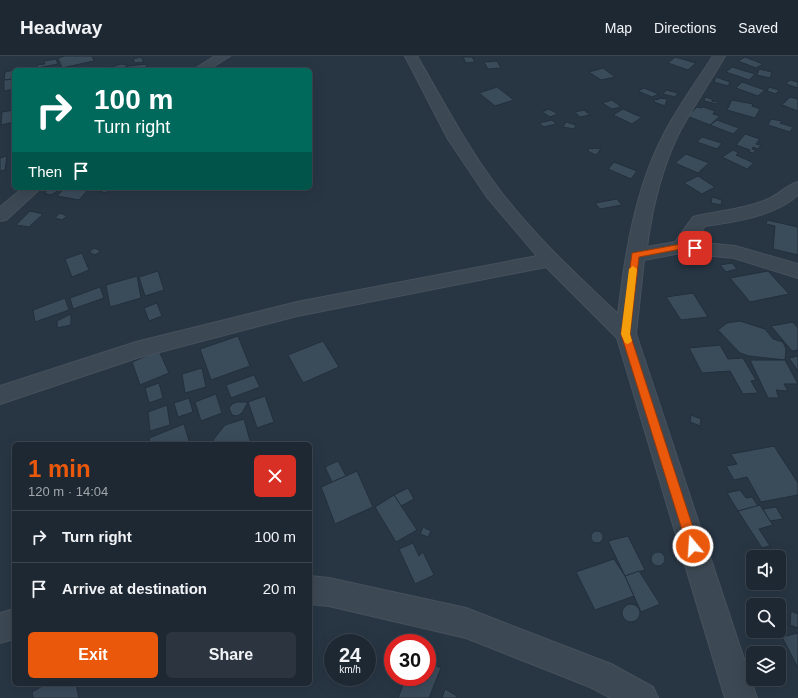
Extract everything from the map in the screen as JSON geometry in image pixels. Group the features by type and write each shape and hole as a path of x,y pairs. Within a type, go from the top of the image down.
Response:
{"street":[{"path":"203,68 224,56"},
{"path":"411,56 456,139 493,194 550,260 626,334"},
{"path":"718,56 666,146 656,173 635,255 626,334 741,698"},
{"path":"681,247 699,221 719,219 762,207 781,200 798,187"},
{"path":"0,216 31,190"},
{"path":"635,255 681,247 736,252 798,271"},
{"path":"0,396 136,350 297,309 550,260"},
{"path":"312,590 329,592 466,623 600,675 642,698"},
{"path":"0,628 12,625"}],"building":[{"path":"65,56 92,56 94,61 62,68 58,58"},
{"path":"141,57 144,62 135,63 133,59"},
{"path":"463,57 472,57 475,62 466,63"},
{"path":"675,57 696,63 688,70 668,63"},
{"path":"745,57 763,64 756,68 738,61"},
{"path":"56,59 58,64 37,68 37,65 45,64 44,61"},
{"path":"497,61 501,68 488,69 484,62"},
{"path":"121,64 128,65 124,68 111,67"},
{"path":"147,64 146,68 128,68 128,66"},
{"path":"732,67 755,74 749,80 726,72"},
{"path":"603,68 615,77 601,80 589,72"},
{"path":"759,69 772,72 770,78 757,75"},
{"path":"12,70 12,79 4,80 5,72"},
{"path":"716,77 730,82 728,86 714,82"},
{"path":"12,79 12,89 4,91 4,80"},
{"path":"790,80 798,82 798,88 786,84"},
{"path":"742,82 765,90 758,96 736,88"},
{"path":"497,87 514,100 495,106 479,93"},
{"path":"769,87 779,90 776,94 767,91"},
{"path":"644,88 659,94 652,97 638,91"},
{"path":"666,90 678,93 675,97 663,94"},
{"path":"705,97 712,99 712,101 718,102 717,104 704,101"},
{"path":"790,97 798,99 798,111 782,105"},
{"path":"659,98 667,99 665,106 654,102 655,99 658,100"},
{"path":"612,100 621,107 612,109 602,103"},
{"path":"732,100 753,104 752,106 760,109 755,118 727,110"},
{"path":"697,107 703,107 715,111 713,114 720,116 710,125 687,116"},
{"path":"549,109 558,114 550,117 542,112"},
{"path":"623,109 642,117 632,124 613,115"},
{"path":"12,110 12,122 1,125 2,112"},
{"path":"584,110 590,115 580,117 575,112"},
{"path":"771,119 782,121 780,123 793,127 790,132 768,125"},
{"path":"552,120 556,124 544,127 539,123"},
{"path":"717,120 739,128 733,134 710,125"},
{"path":"566,122 576,125 574,129 563,127"},
{"path":"745,134 760,139 756,144 761,145 758,149 753,147 752,149 756,150 753,153 749,152 750,150 736,145"},
{"path":"702,137 722,143 717,149 697,142"},
{"path":"589,148 601,149 596,155 588,151"},
{"path":"733,150 739,153 736,155 754,163 747,169 722,157"},
{"path":"686,154 709,163 698,173 675,163"},
{"path":"7,156 5,170 0,171 0,158"},
{"path":"614,162 637,171 631,179 608,169"},
{"path":"698,176 715,187 702,194 684,183"},
{"path":"48,190 59,190 51,195 44,193"},
{"path":"63,190 87,191 79,200 57,196"},
{"path":"97,190 109,190 105,193"},
{"path":"712,197 722,200 721,205 711,203"},
{"path":"617,199 622,205 600,209 595,203"},
{"path":"30,211 43,214 29,227 16,225"},
{"path":"60,213 67,216 62,220 55,218"},
{"path":"767,220 798,227 798,255 773,249 775,226 766,224"},
{"path":"94,248 101,251 95,255 89,252"},
{"path":"82,253 89,270 72,277 65,259"},
{"path":"732,263 737,269 726,272 720,265"},
{"path":"158,271 164,290 145,296 139,277"},
{"path":"768,271 789,294 750,302 730,278"},
{"path":"137,276 141,298 110,307 106,285"},
{"path":"100,287 104,298 73,309 70,298"},
{"path":"693,293 708,317 681,320 666,297"},
{"path":"65,298 69,310 35,322 33,310"},
{"path":"157,303 162,316 149,321 144,308"},
{"path":"71,314 71,325 57,328 57,321"},
{"path":"740,321 765,329 773,339 783,342 786,349 785,360 749,356 740,353 718,330 727,323"},
{"path":"793,322 798,328 798,350 792,351 771,326"},
{"path":"238,336 250,366 211,380 200,349"},
{"path":"323,341 339,367 303,383 288,355"},
{"path":"720,345 728,359 743,358 756,380 751,381 758,393 743,394 730,371 702,373 689,348"},
{"path":"159,351 169,373 140,385 132,362"},
{"path":"798,356 798,371 789,358"},
{"path":"750,360 785,360 798,384 784,384 788,391 776,390 779,398 768,398"},
{"path":"202,368 206,387 185,393 182,374"},
{"path":"254,375 260,387 231,398 226,385"},
{"path":"159,383 163,398 149,403 145,388"},
{"path":"216,394 222,413 201,421 195,402"},
{"path":"265,396 274,422 257,428 248,402"},
{"path":"189,398 193,412 178,417 174,403"},
{"path":"237,402 248,402 242,413 237,416 232,415 229,408 232,404"},
{"path":"167,405 170,425 150,431 148,412"},
{"path":"691,415 701,419 700,426 690,422"},
{"path":"244,419 250,442 215,442 213,440 225,425"},
{"path":"184,424 189,442 150,442 149,438"},
{"path":"774,446 798,483 798,495 761,502 747,477 734,480 726,466 737,464 731,454"},
{"path":"338,461 346,476 332,482 325,467"},
{"path":"357,471 373,507 335,524 321,487"},
{"path":"408,488 414,499 401,506 394,495"},
{"path":"740,490 746,498 752,497 758,506 738,511 727,493"},
{"path":"394,495 417,530 396,542 375,507"},
{"path":"760,505 773,525 759,529 770,546 762,548 738,511"},
{"path":"776,507 783,519 770,521 763,509"},
{"path":"423,527 431,531 428,537 420,534"},
{"path":"599,531 602,532 602,542 595,543 592,542 591,535 592,532"},
{"path":"628,536 645,570 625,576 608,541"},
{"path":"413,543 419,556 423,552 434,575 415,584 399,549"},
{"path":"658,552 663,554 665,559 663,564 658,566 653,564 651,559 653,554"},
{"path":"614,559 625,576 634,596 595,610 576,572"},
{"path":"639,571 660,604 641,612 625,576"},
{"path":"631,604 637,607 640,613 637,619 631,622 625,619 622,613 625,607"},
{"path":"791,611 798,614 798,628 790,625"},
{"path":"798,633 798,668 783,638 786,638 786,636"},
{"path":"436,666 441,668 436,680"},
{"path":"42,686 76,686 79,698 33,698 32,692"},
{"path":"403,686 434,686 429,698 398,698"},
{"path":"445,689 457,696 456,698 442,698"}],"slow traffic":[{"path":"628,341 626,334 633,269"}],"route":[{"path":"693,546 626,334 635,255 681,247 695,248"}]}
